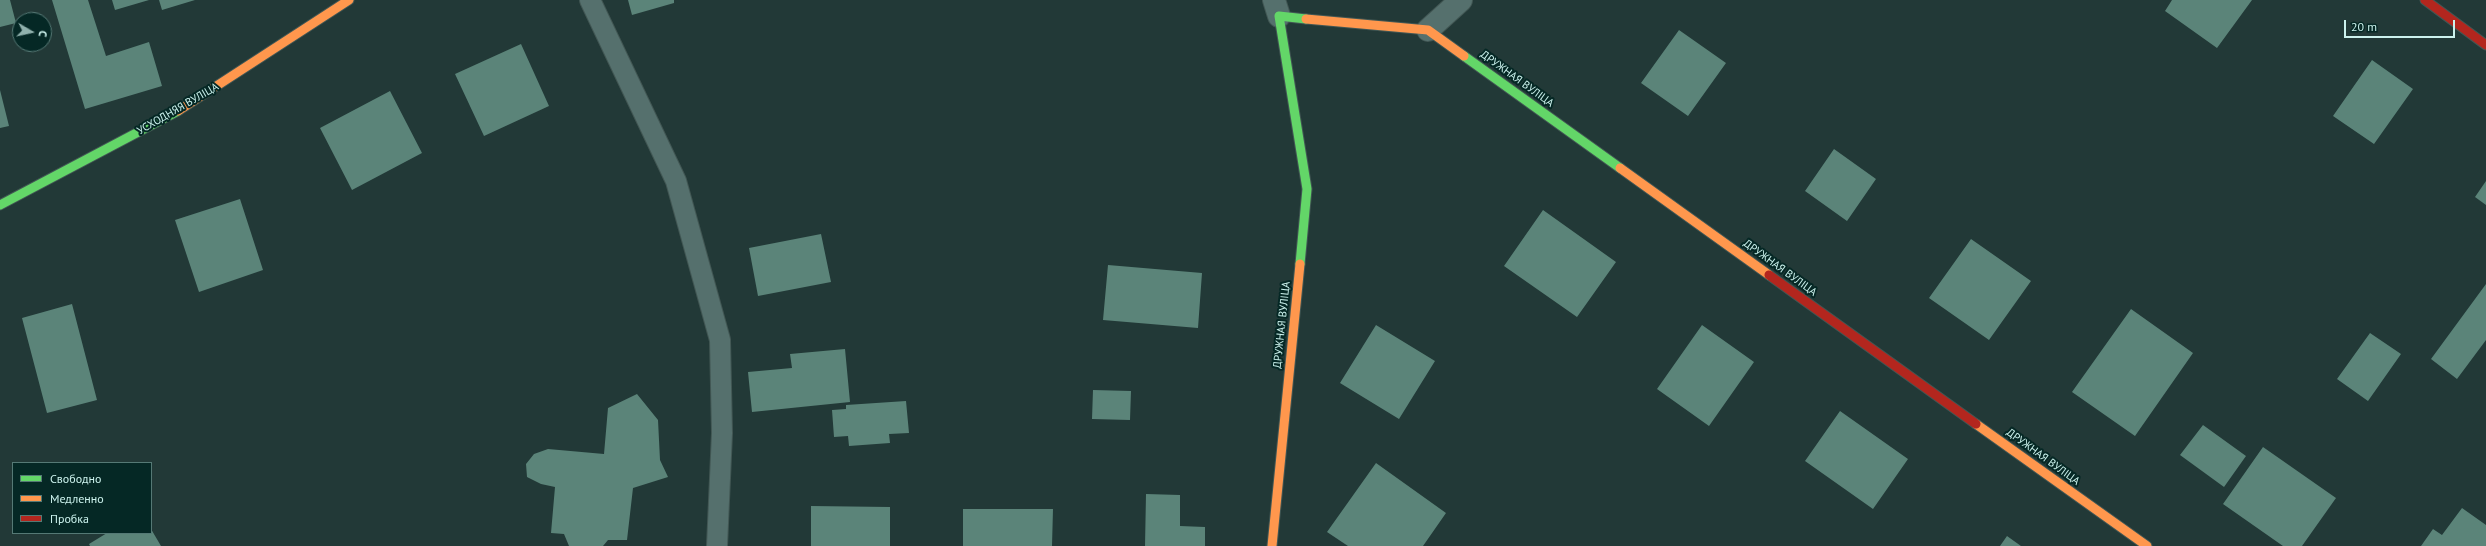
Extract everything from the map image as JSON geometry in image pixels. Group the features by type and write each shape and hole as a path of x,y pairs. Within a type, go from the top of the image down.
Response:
{"street":[{"name":"УСХОДНЯЯ ВУЛІЦА","path":"0,205 184,108 349,0"},
{"path":"1428,30 1460,0"},
{"path":"2425,0 2486,46"},
{"name":"ДРУЖНАЯ ВУЛІЦА","path":"1272,546 1307,189 1276,8 1428,30 2147,546"}],"lane":[{"path":"590,0 676,181 720,340 722,433 717,546"}],"building":[{"path":"0,0 10,0 13,12 12,24 0,27"},
{"path":"52,0 88,0 106,56 149,42 162,86 85,109"},
{"path":"112,0 149,0 115,10"},
{"path":"159,0 195,0 162,10"},
{"path":"628,0 674,0 674,3 632,15"},
{"path":"2172,0 2252,0 2217,48 2165,11"},
{"path":"1679,30 1726,63 1688,116 1641,83"},
{"path":"521,44 549,106 484,136 455,74"},
{"path":"2372,60 2413,89 2374,144 2333,116"},
{"path":"0,90 9,126 0,128"},
{"path":"390,91 422,153 352,190 320,128"},
{"path":"1834,149 1876,179 1847,221 1805,191"},
{"path":"2486,181 2486,205 2475,197"},
{"path":"240,199 263,270 199,292 175,220"},
{"path":"1543,210 1616,262 1577,317 1504,266"},
{"path":"821,234 831,282 758,296 749,248"},
{"path":"1971,239 2031,281 1989,340 1929,298"},
{"path":"1108,265 1202,273 1198,328 1103,320"},
{"path":"2486,284 2486,340 2457,379 2431,359"},
{"path":"72,304 97,400 47,413 22,318"},
{"path":"2131,309 2193,353 2135,436 2072,392"},
{"path":"1376,325 1435,361 1399,419 1340,383"},
{"path":"1702,325 1754,362 1709,426 1657,389"},
{"path":"2370,333 2401,354 2368,401 2337,379"},
{"path":"845,349 850,402 752,412 748,372 792,368 790,354"},
{"path":"1093,390 1131,391 1130,420 1092,419"},
{"path":"637,394 658,420 660,460 668,477 633,488 627,540 608,540 603,546 569,546 564,534 551,533 555,487 541,484 527,477 526,464 534,454 548,449 604,454 608,408"},
{"path":"906,401 909,433 889,434 890,443 849,446 848,436 834,437 832,410 846,409 846,405"},
{"path":"1840,411 1908,459 1873,509 1805,461"},
{"path":"2203,425 2246,456 2224,487 2180,455"},
{"path":"2263,447 2336,498 2302,546 2283,546 2223,504"},
{"path":"1376,463 1446,513 1423,546 1348,546 1327,532"},
{"path":"1146,494 1180,495 1180,526 1205,527 1205,546 1145,546"},
{"path":"811,506 890,507 890,546 811,546"},
{"path":"2462,508 2486,525 2486,546 2421,546 2433,529 2442,535"},
{"path":"963,509 1053,509 1052,546 963,546"},
{"path":"152,531 161,546 90,546 89,544 105,534 152,534"},
{"path":"2007,536 2021,546 2000,546"}],"traffic: fast":[{"path":"1300,264 1307,189 1279,16 1306,19"},
{"path":"1464,56 1620,168"},
{"path":"0,205 178,111"}],"traffic: slow":[{"path":"178,111 349,0"},
{"path":"1306,19 1428,30 1464,56"},
{"path":"1620,168 1769,275"},
{"path":"1272,546 1300,264"},
{"path":"1976,424 2147,546"}],"traffic: jam":[{"path":"2425,0 2486,45"},
{"path":"1769,275 1976,424"}]}
